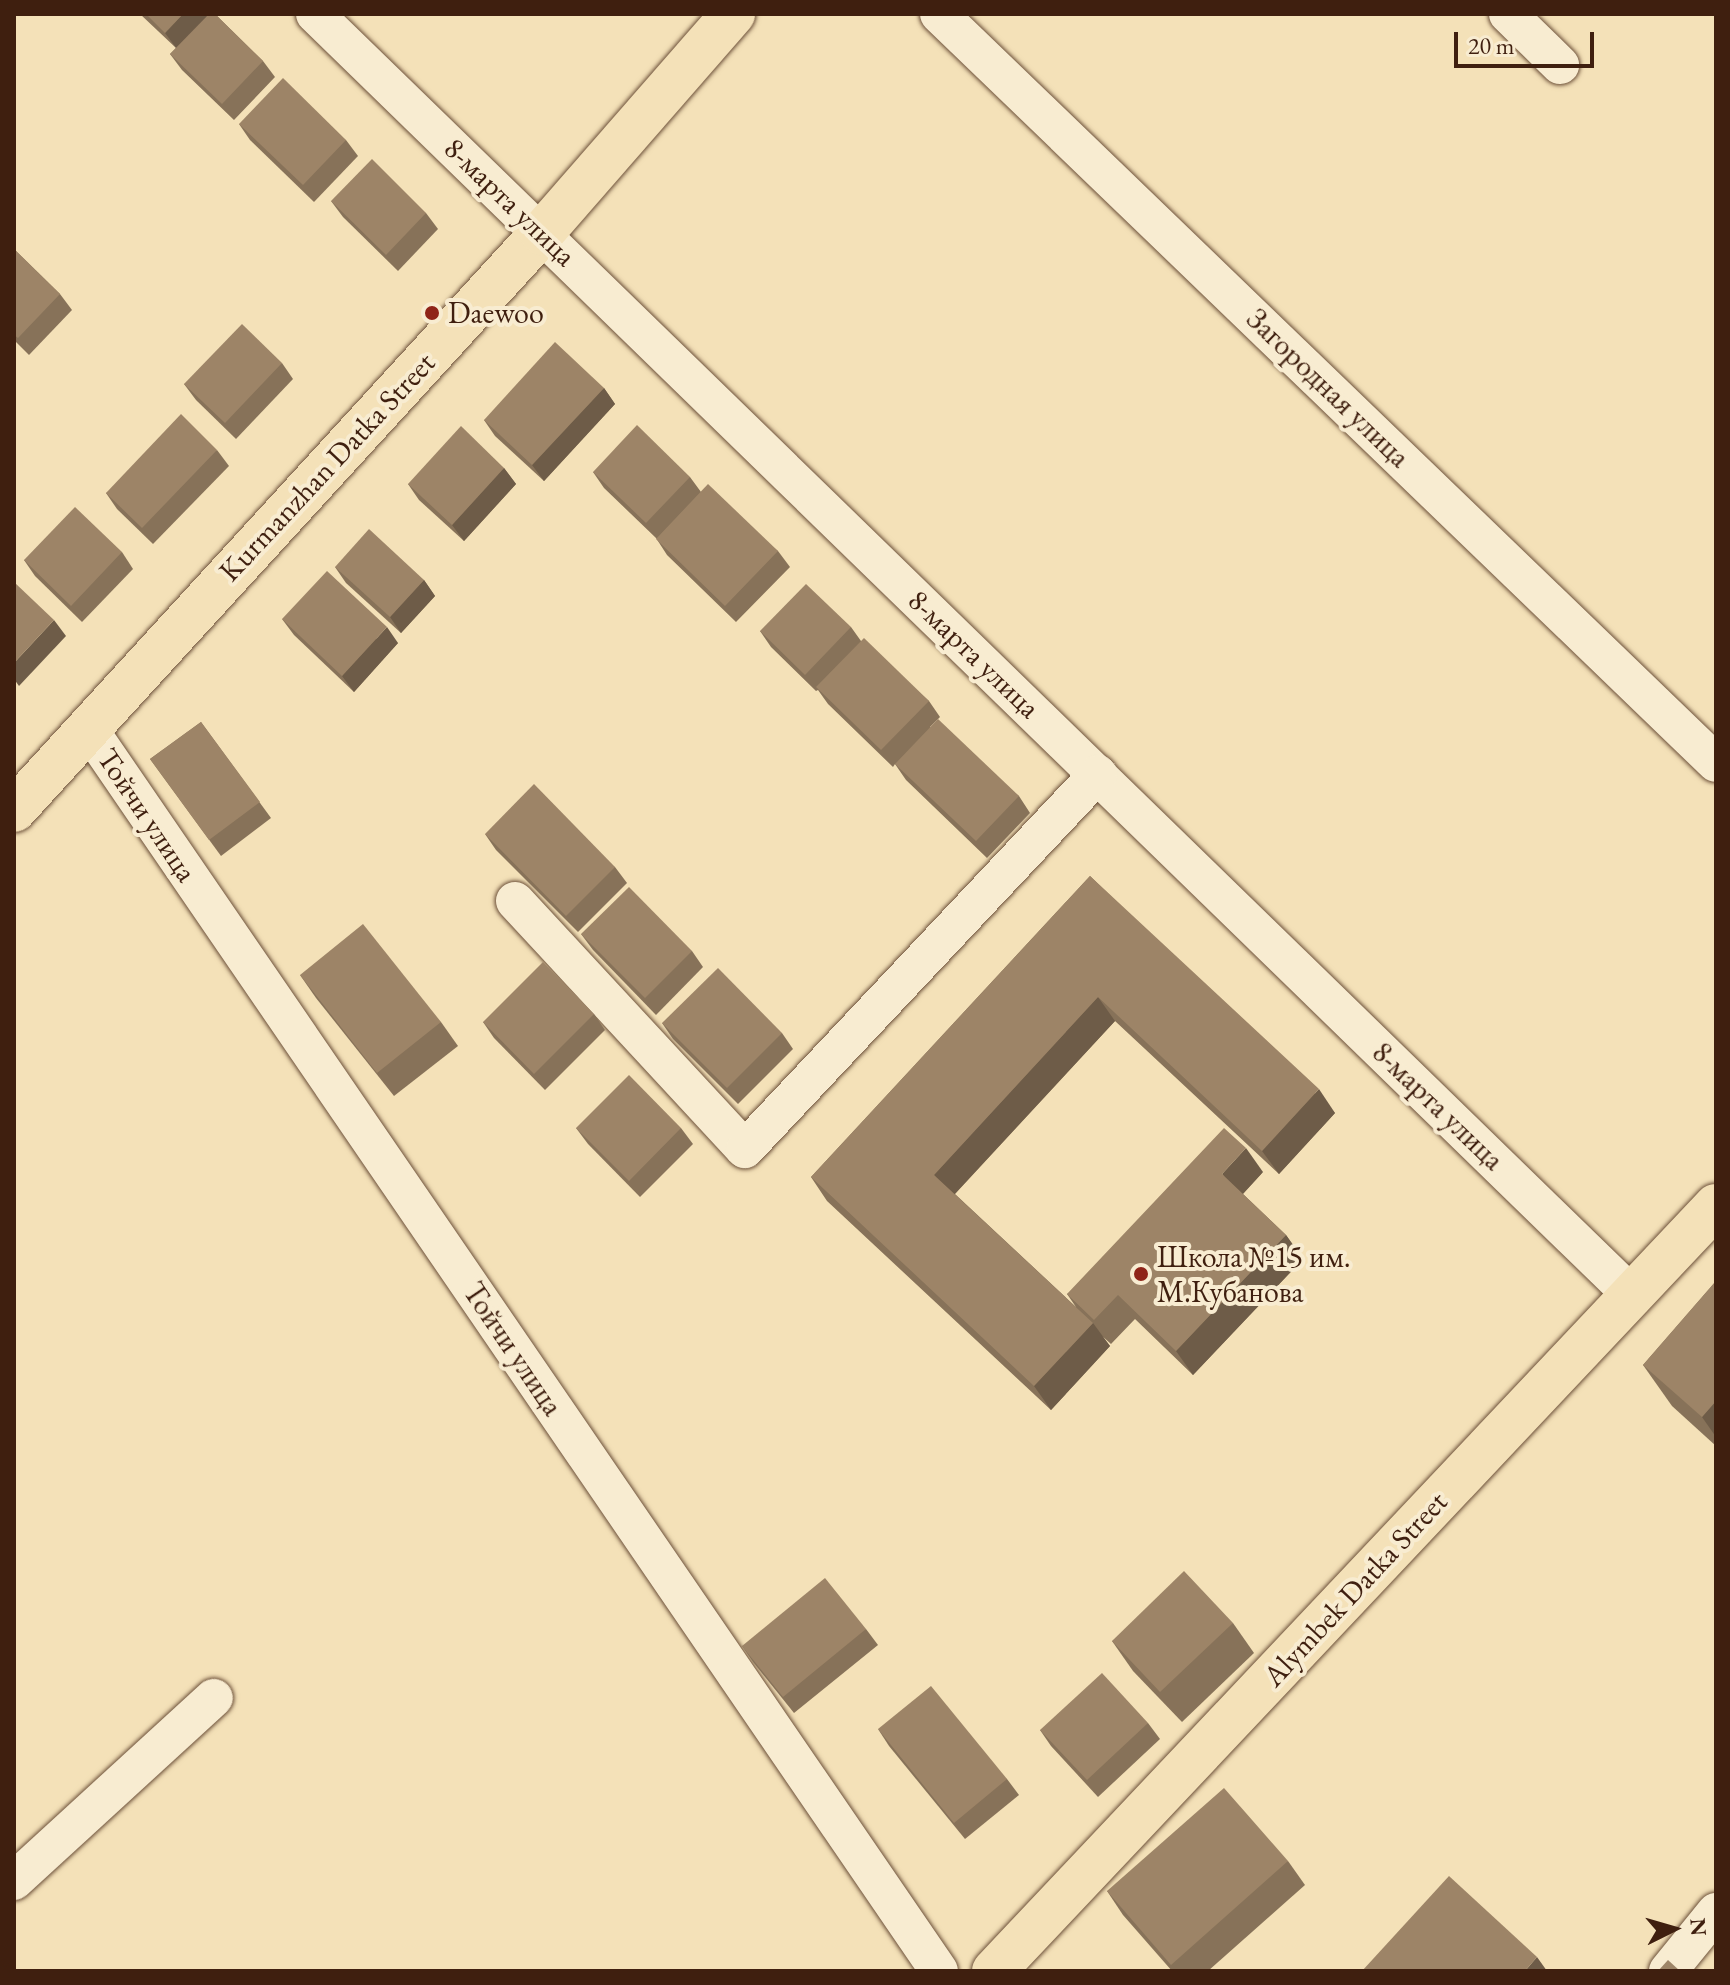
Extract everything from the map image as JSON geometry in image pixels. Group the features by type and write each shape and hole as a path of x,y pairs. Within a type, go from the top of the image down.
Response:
{"main road":[{"name":"Kurmanzhan Datka Street","path":"14,810 542,233 733,14"},
{"name":"Alymbek Datka Street","path":"994,1971 1716,1206"}],"street":[{"name":"8-марта улица","path":"315,14 1632,1295"},
{"name":"Загородная улица","path":"939,14 1716,763"},
{"path":"1508,14 1560,65"},
{"name":"Тойчи улица","path":"88,728 939,1971"},
{"path":"515,901 745,1149 1098,774"},
{"path":"14,1881 214,1698"},
{"path":"1668,1971 1716,1912"}],"building":[{"path":"146,14 183,14 165,33"},
{"path":"209,14 215,14 263,61 222,104 170,54"},
{"path":"283,78 346,140 303,185 239,124"},
{"path":"372,159 426,213 386,255 331,201"},
{"path":"14,249 60,294 18,338 14,335"},
{"path":"242,324 282,363 225,423 184,384"},
{"path":"555,342 604,388 532,465 484,420"},
{"path":"181,414 217,450 142,528 106,493"},
{"path":"637,425 690,477 646,523 593,472"},
{"path":"461,426 504,468 452,525 408,484"},
{"path":"708,484 778,551 725,606 656,539"},
{"path":"75,507 122,552 71,606 24,560"},
{"path":"369,529 424,580 390,617 335,567"},
{"path":"327,571 387,627 342,676 282,619"},
{"path":"14,582 54,620 14,663"},
{"path":"806,584 851,627 805,675 760,631"},
{"path":"864,638 929,701 881,750 816,687"},
{"path":"938,719 1019,796 976,841 895,764"},
{"path":"201,722 260,802 209,840 150,759"},
{"path":"534,784 615,867 566,916 485,834"},
{"path":"1090,876 1319,1089 1262,1151 1098,997 934,1175 1093,1323 1034,1386 811,1177"},
{"path":"629,887 692,951 645,998 581,934"},
{"path":"363,924 441,1022 377,1073 300,975"},
{"path":"543,962 594,1014 534,1074 483,1022"},
{"path":"718,968 782,1033 727,1088 662,1023"},
{"path":"629,1075 681,1128 629,1181 576,1128"},
{"path":"1224,1128 1246,1148 1222,1174 1286,1235 1176,1351 1118,1295 1094,1320 1067,1294"},
{"path":"1716,1281 1716,1401 1702,1417 1643,1365"},
{"path":"1184,1571 1233,1623 1160,1692 1112,1641"},
{"path":"825,1578 866,1629 783,1697 742,1646"},
{"path":"1102,1673 1148,1723 1087,1780 1040,1730"},
{"path":"931,1686 1007,1779 954,1823 878,1729"},
{"path":"1224,1788 1288,1861 1171,1965 1107,1891"},
{"path":"1449,1876 1537,1957 1525,1971 1362,1971"},
{"path":"1668,1960 1680,1971 1658,1971"}],"place":[{"name":"Daewoo","path":"432,313"},
{"name":"Школа №15 им. М.Кубанова","path":"1141,1274"}]}
